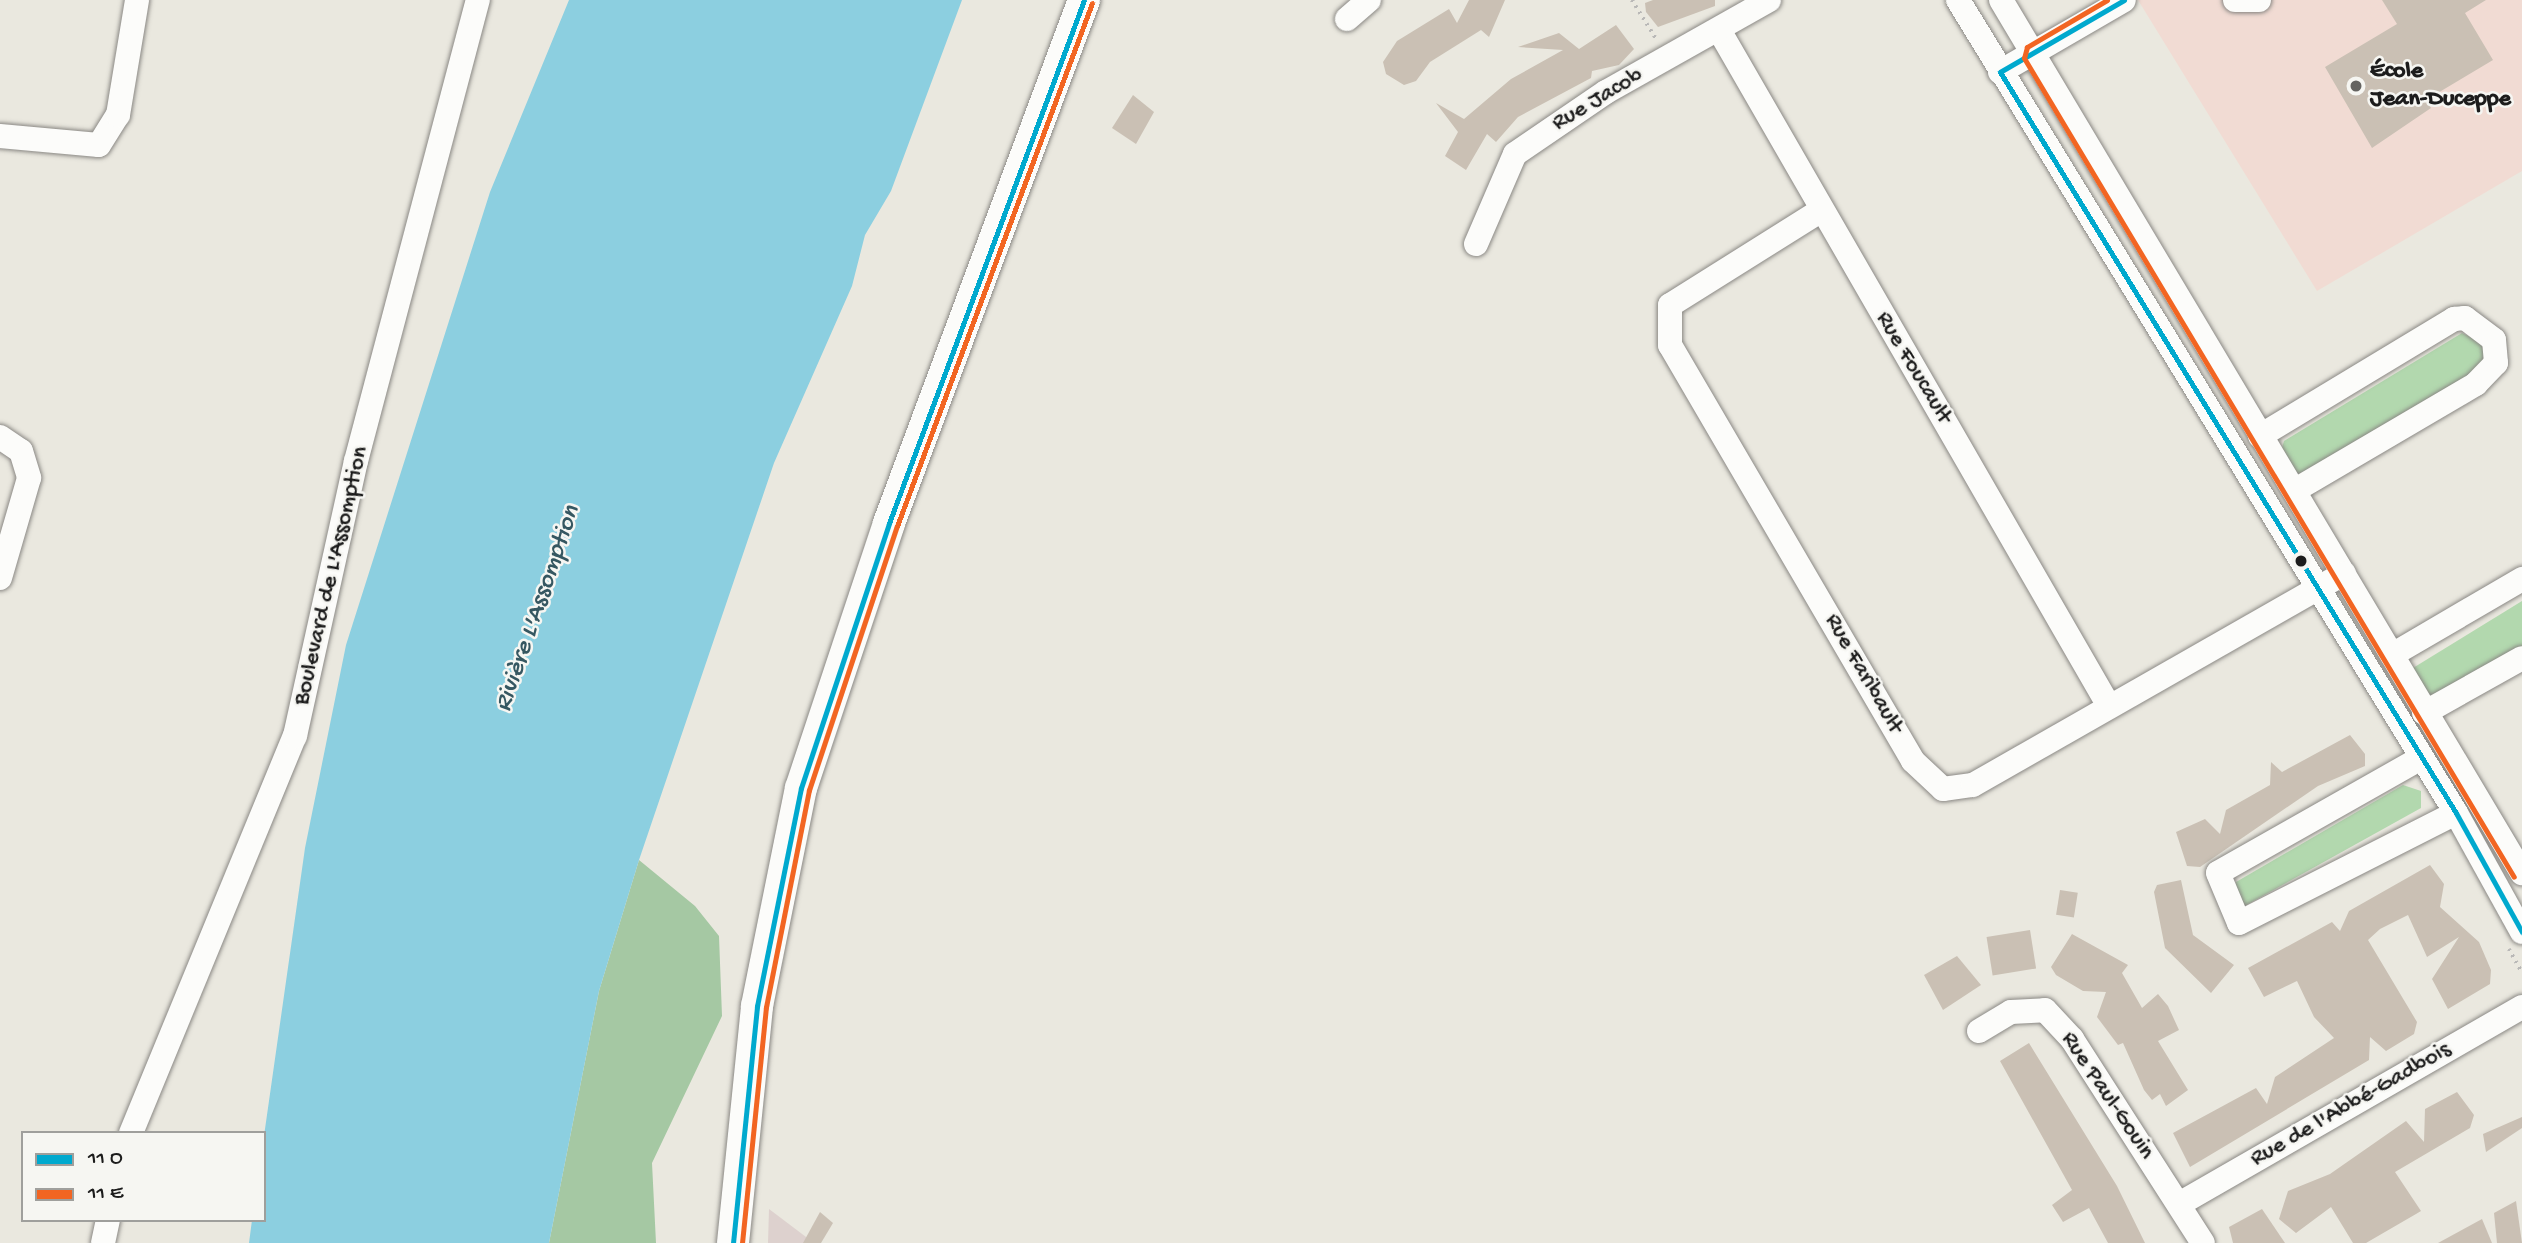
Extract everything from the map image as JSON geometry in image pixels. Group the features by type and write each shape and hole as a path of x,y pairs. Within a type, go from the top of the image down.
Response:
{"main road":[{"path":"733,1243 765,957 801,788 834,680 1084,0"}],"street":[{"path":"0,136 99,145 118,115 137,0"},
{"name":"Boulevard de L'Assomption","path":"132,1131 295,736 356,461 478,0"},
{"path":"1347,19 1369,0"},
{"name":"Rue Jacob","path":"1476,244 1515,154 1669,58 1769,0"},
{"path":"1958,0 2315,589 2456,813 2513,893 2522,932"},
{"path":"2001,0 2260,436 2295,490 2424,713 2522,873"},
{"path":"2000,72 2124,0"},
{"path":"2235,0 2259,0"},
{"name":"Rue Foucault","path":"1719,30 1820,211 2109,706"},
{"name":"Rue Faribault","path":"1820,211 1670,305 1670,345 1913,761 1943,789 1965,788 2344,573"},
{"path":"2260,436 2454,319 2465,318 2494,340 2496,363 2476,384 2295,490"},
{"path":"0,438 22,451 29,478 0,578"},
{"path":"2392,655 2522,579"},
{"path":"2424,713 2522,658"},
{"path":"2421,758 2218,873 2239,923 2456,813"},
{"name":"Rue de l'Abbé-Gadbois","path":"2181,1203 2522,1007"},
{"name":"Rue Paul-Gouin","path":"1979,1031 2011,1012 2045,1010 2072,1039 2181,1203 2203,1243"},
{"path":"103,1243 108,1222"}],"path":[{"path":"1632,0 1669,58"}],"shaded area":[{"name":"École Jean-Duceppe","path":"2138,0 2522,0 2522,171 2317,291"},
{"path":"769,1209 814,1243 768,1243"}],"green space":[{"path":"2462,333 2487,345 2482,372 2303,479 2280,455 2284,441"},
{"path":"2522,601 2522,648 2438,696 2424,695 2413,668"},
{"path":"2403,785 2421,791 2421,808 2241,908 2234,899 2236,882"},
{"path":"639,860 695,906 719,936 722,1016 652,1163 656,1243 549,1243 599,991"}],"water":[{"name":"Rivière L'Assomption","path":"569,0 962,0 891,191 865,235 852,286 774,463 639,860 599,991 549,1243 249,1243 252,1222 266,1222 265,1131 305,848 346,645 490,192"}],"building":[{"path":"1469,0 1505,0 1489,37 1481,30 1430,62 1416,81 1404,85 1386,74 1383,62 1397,41 1449,9 1457,23"},
{"path":"1653,0 1715,0 1715,6 1658,27 1646,12 1645,3"},
{"path":"2382,0 2486,0 2465,13 2493,60 2426,100 2431,108 2372,148 2325,67 2397,24"},
{"path":"1616,25 1634,49 1619,65 1592,71 1591,78 1518,117 1496,142 1487,134 1466,170 1445,156 1458,132 1436,103 1464,119 1511,79 1563,50 1518,47 1559,33 1579,49"},
{"path":"1133,95 1154,112 1136,144 1112,128"},
{"path":"2350,735 2365,754 2365,766 2318,786 2200,867 2187,866 2176,832 2205,819 2220,834 2226,810 2270,785 2271,762 2282,772"},
{"path":"2430,865 2444,884 2440,907 2479,942 2491,970 2490,984 2448,1009 2432,979 2459,937 2427,957 2408,915 2380,929 2368,940 2417,1022 2414,1034 2386,1051 2370,1037 2369,1060 2190,1167 2173,1133 2256,1088 2267,1104 2275,1077 2334,1038 2314,1017 2297,981 2264,997 2248,968 2332,922 2340,931 2349,911"},
{"path":"2181,880 2193,935 2234,965 2211,993 2165,948 2154,892 2157,885"},
{"path":"2060,890 2078,893 2074,918 2056,915"},
{"path":"2030,930 2036,969 1993,975 1987,937"},
{"path":"2072,934 2128,965 2122,973 2142,1008 2158,994 2168,1006 2179,1030 2158,1041 2188,1090 2166,1106 2160,1094 2152,1100 2144,1090 2123,1043 2118,1045 2097,1017 2106,992 2083,991 2056,975 2051,967"},
{"path":"1957,956 1981,985 1943,1010 1924,975"},
{"path":"2029,1043 2117,1186 2145,1243 2108,1243 2089,1208 2063,1222 2052,1205 2072,1190 2000,1061"},
{"path":"2457,1092 2474,1115 2470,1128 2395,1172 2421,1211 2366,1243 2353,1243 2331,1207 2296,1233 2279,1219 2288,1191 2330,1174 2406,1121 2424,1142 2425,1109"},
{"path":"2522,1117 2522,1128 2486,1152 2483,1134"},
{"path":"2516,1201 2522,1243 2497,1243 2494,1213"},
{"path":"2262,1209 2285,1243 2233,1243 2229,1227"},
{"path":"820,1212 833,1223 821,1243 803,1243"},
{"path":"2482,1219 2492,1243 2438,1243"}],"transit line":[{"path":"733,1243 757,1006 801,788 889,523 1084,0"},
{"path":"2107,0 2027,47 2024,58 2514,877"},
{"path":"2124,0 2000,72 2456,813 2522,932"},
{"path":"742,1243 766,1007 809,790 897,526 1092,3"}],"place":[{"name":"École Jean-Duceppe","path":"2356,86"}]}
